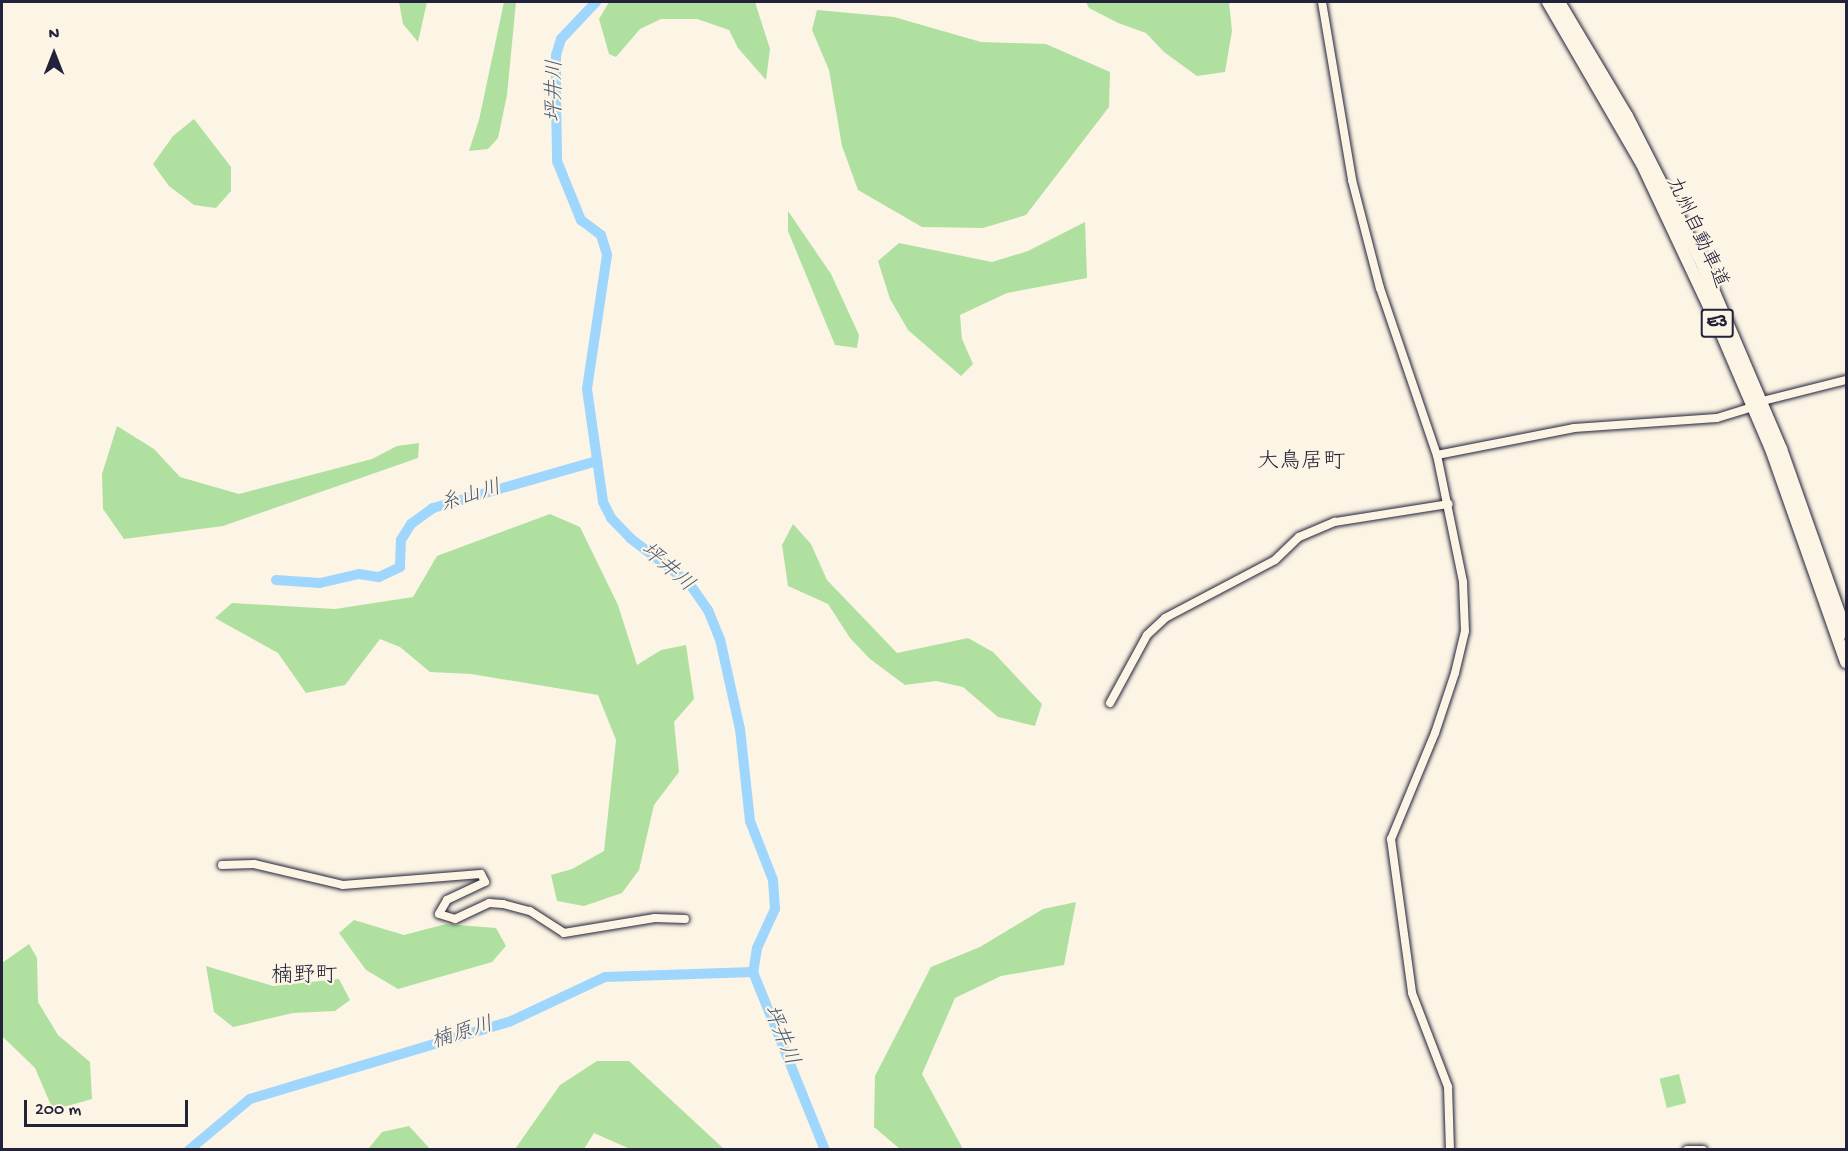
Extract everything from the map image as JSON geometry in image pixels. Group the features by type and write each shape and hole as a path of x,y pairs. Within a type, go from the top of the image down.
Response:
{"highway":[{"name":"九州自動車道","path":"1548,2 1641,164 1720,330 1771,449 1846,662"},
{"name":"九州自動車道","path":"1559,2 1627,116 1700,259 1781,449 1846,633"}],"street":[{"path":"1322,2 1353,180 1380,288 1437,455 1449,504 1464,589 1463,643 1435,734 1391,838 1412,993 1448,1087 1450,1149"},
{"path":"1767,400 1846,380"},
{"path":"1437,455 1574,428 1717,418 1747,409"},
{"path":"1110,703 1147,634 1165,618 1275,560 1299,537 1335,522 1449,504"},
{"path":"222,865 264,866 343,885 480,874 485,882 447,900 439,914 455,919 489,903 503,904 530,911 564,933 655,918 685,919"},
{"path":"1687,1149 1703,1149"}],"green space":[{"path":"399,2 427,2 418,42 403,24"},
{"path":"504,2 516,2 507,95 498,138 488,149 469,151 479,120"},
{"path":"609,2 755,2 770,49 766,80 738,48 729,30 697,19 661,19 640,29 616,57 609,54 599,19"},
{"path":"1086,2 1229,2 1232,31 1225,72 1197,76 1164,52 1146,33 1118,23 1089,8"},
{"path":"817,10 894,17 981,42 1046,44 1110,72 1109,107 1026,215 983,228 922,227 858,190 842,146 829,70 812,30"},
{"path":"194,119 231,167 231,191 216,208 194,205 169,186 153,164 173,136"},
{"path":"788,211 831,274 859,335 857,348 835,345 788,231"},
{"path":"1085,222 1087,278 1007,293 960,315 962,339 973,364 961,376 908,330 890,299 878,261 899,243 992,262 1028,251"},
{"path":"117,426 154,449 180,477 239,494 372,459 397,446 419,443 418,458 223,526 124,539 103,509 102,474"},
{"path":"550,514 580,527 618,605 637,665 661,650 686,645 694,699 674,722 679,772 654,805 639,870 622,893 584,906 557,901 551,875 572,869 604,851 616,740 598,695 471,674 430,672 400,647 380,639 345,685 306,693 278,653 215,618 232,603 335,609 413,597 437,556"},
{"path":"793,524 811,544 827,580 897,653 968,638 993,652 1042,704 1035,726 998,717 963,687 936,681 905,685 870,659 850,638 828,604 788,586 782,545"},
{"path":"1076,902 1064,965 1001,976 955,998 922,1074 963,1149 900,1149 874,1127 875,1076 931,967 980,947 1043,909"},
{"path":"354,920 404,935 446,924 496,928 506,946 492,962 398,989 366,970 339,933"},
{"path":"29,944 37,958 38,1002 58,1035 90,1062 92,1099 53,1110 35,1068 2,1036 2,963"},
{"path":"206,966 273,986 339,979 350,1000 335,1011 293,1013 233,1027 214,1012"},
{"path":"597,1061 629,1061 724,1149 630,1149 594,1133 584,1149 515,1149 560,1085"},
{"path":"1679,1074 1686,1103 1667,1108 1660,1079"},
{"path":"409,1126 430,1149 368,1149 382,1132"}],"waterway":[{"name":"坪井川","path":"596,2 561,39 556,55 556,94 557,161 581,220 601,235 607,255 587,389 603,502 611,518 630,538 689,583 708,610 720,639 740,729 750,821 773,880 775,909 757,948 753,972 825,1150"},
{"name":"糸山川","path":"276,580 320,583 359,574 379,577 400,567 401,540 411,524 433,508 597,461"},
{"name":"楠原川","path":"189,1150 250,1099 509,1022 605,977 753,972"}],"district":[{"name":"大鳥居町","path":"1301,464"},
{"name":"楠野町","path":"304,978"}]}
